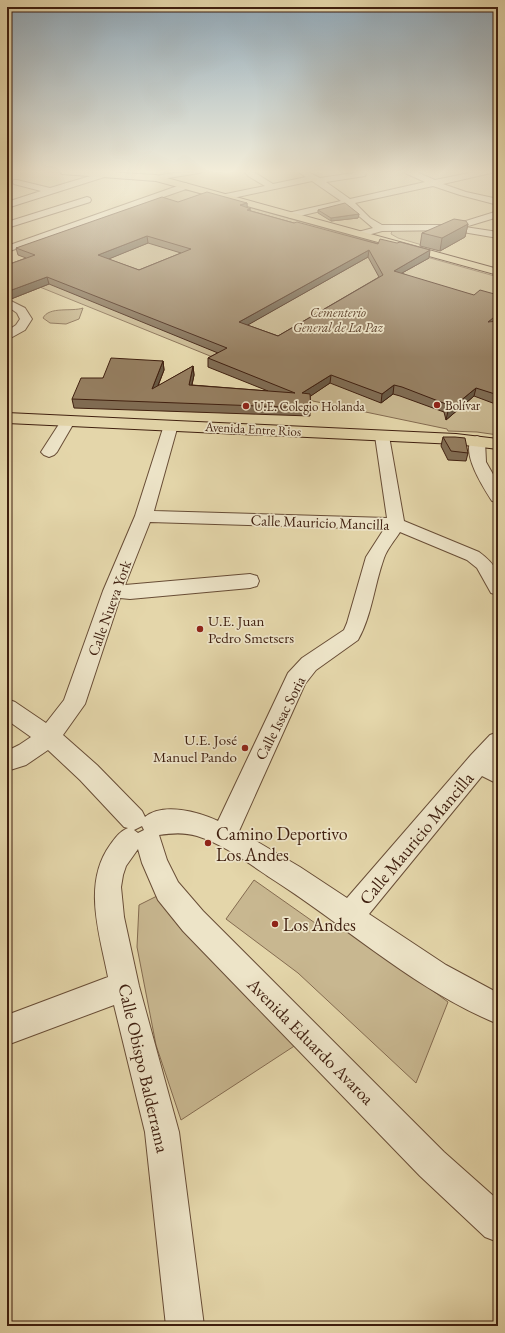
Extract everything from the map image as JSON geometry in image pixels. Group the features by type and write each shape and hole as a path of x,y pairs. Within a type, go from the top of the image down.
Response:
{"main road":[{"path":"358,233 498,272"},
{"name":"Avenida Entre Rios","path":"7,418 477,441 498,444"}],"street":[{"path":"7,249 51,233"},
{"path":"381,233 391,242"},
{"path":"487,233 498,235"},
{"path":"7,240 21,244"},
{"path":"7,302 22,309 25,313 25,320 22,327 7,336"},
{"path":"49,452 68,421"},
{"name":"Calle Nueva York","path":"7,761 29,752 48,736 66,717 74,704 113,591 144,516 171,426"},
{"path":"382,436 396,524"},
{"path":"477,441 478,462 498,497"},
{"name":"Calle Mauricio Mancilla","path":"144,516 396,524 473,556 483,564 498,588"},
{"name":"Calle Issac Soria","path":"224,836 296,679 309,664 351,635 357,622 375,556 396,524"},
{"path":"113,591 130,592 250,581"},
{"name":"Avenida Eduardo Avaroa","path":"7,708 48,736 93,775 141,831 154,863 168,891 193,921 432,1164 498,1224"},
{"name":"Calle Mauricio Mancilla","path":"350,916 488,768 498,742"},
{"path":"141,831 166,822 188,822 224,836 279,868 442,979 474,998 498,1009"},
{"name":"Calle Obispo Balderrama","path":"141,831 115,860 108,887 110,917 124,986 162,1132 185,1326"},
{"path":"7,1030 124,986"}],"green space":[{"name":"Cementerio General de La Paz","path":"62,233 342,233 498,277 498,435 477,432 448,431 447,429 308,400 220,360 25,281"},
{"path":"433,233 422,245 398,238 391,234"},
{"path":"83,308 79,319 66,324 50,323 43,318 50,312"},
{"path":"254,880 325,930 334,917 448,1002 416,1083 298,973 226,919"},
{"path":"159,895 302,1041 181,1120 156,1045 137,947 139,905"}],"building":[{"name":"Cementerio General de La Paz","path":"58,233 338,233 378,244 380,239 397,243 400,242 430,250 394,271 474,295 480,290 498,295 498,314 488,322 498,321 498,395 476,388 448,411 446,404 402,387 394,385 382,394 331,375 302,393 310,394 311,408 72,399 81,378 103,378 111,358 163,361 152,389 193,366 189,385 295,393 208,358 227,348 47,277 9,291 7,290 7,265 35,255 16,248","holes":["147,236 191,249 139,270 98,255","369,250 383,275 278,336 239,322"]},
{"path":"423,233 451,233 442,238"},
{"path":"443,437 465,438 468,453 451,451"}],"place":[{"name":"Bolívar","path":"437,405"},
{"name":"U.E. Colegio Holanda","path":"246,406"},
{"name":"U.E. Juan Pedro Smetsers","path":"200,629"},
{"name":"U.E. José Manuel Pando","path":"245,748"},
{"name":"Camino Deportivo Los Andes","path":"208,843"},
{"name":"Los Andes","path":"275,924"}]}
